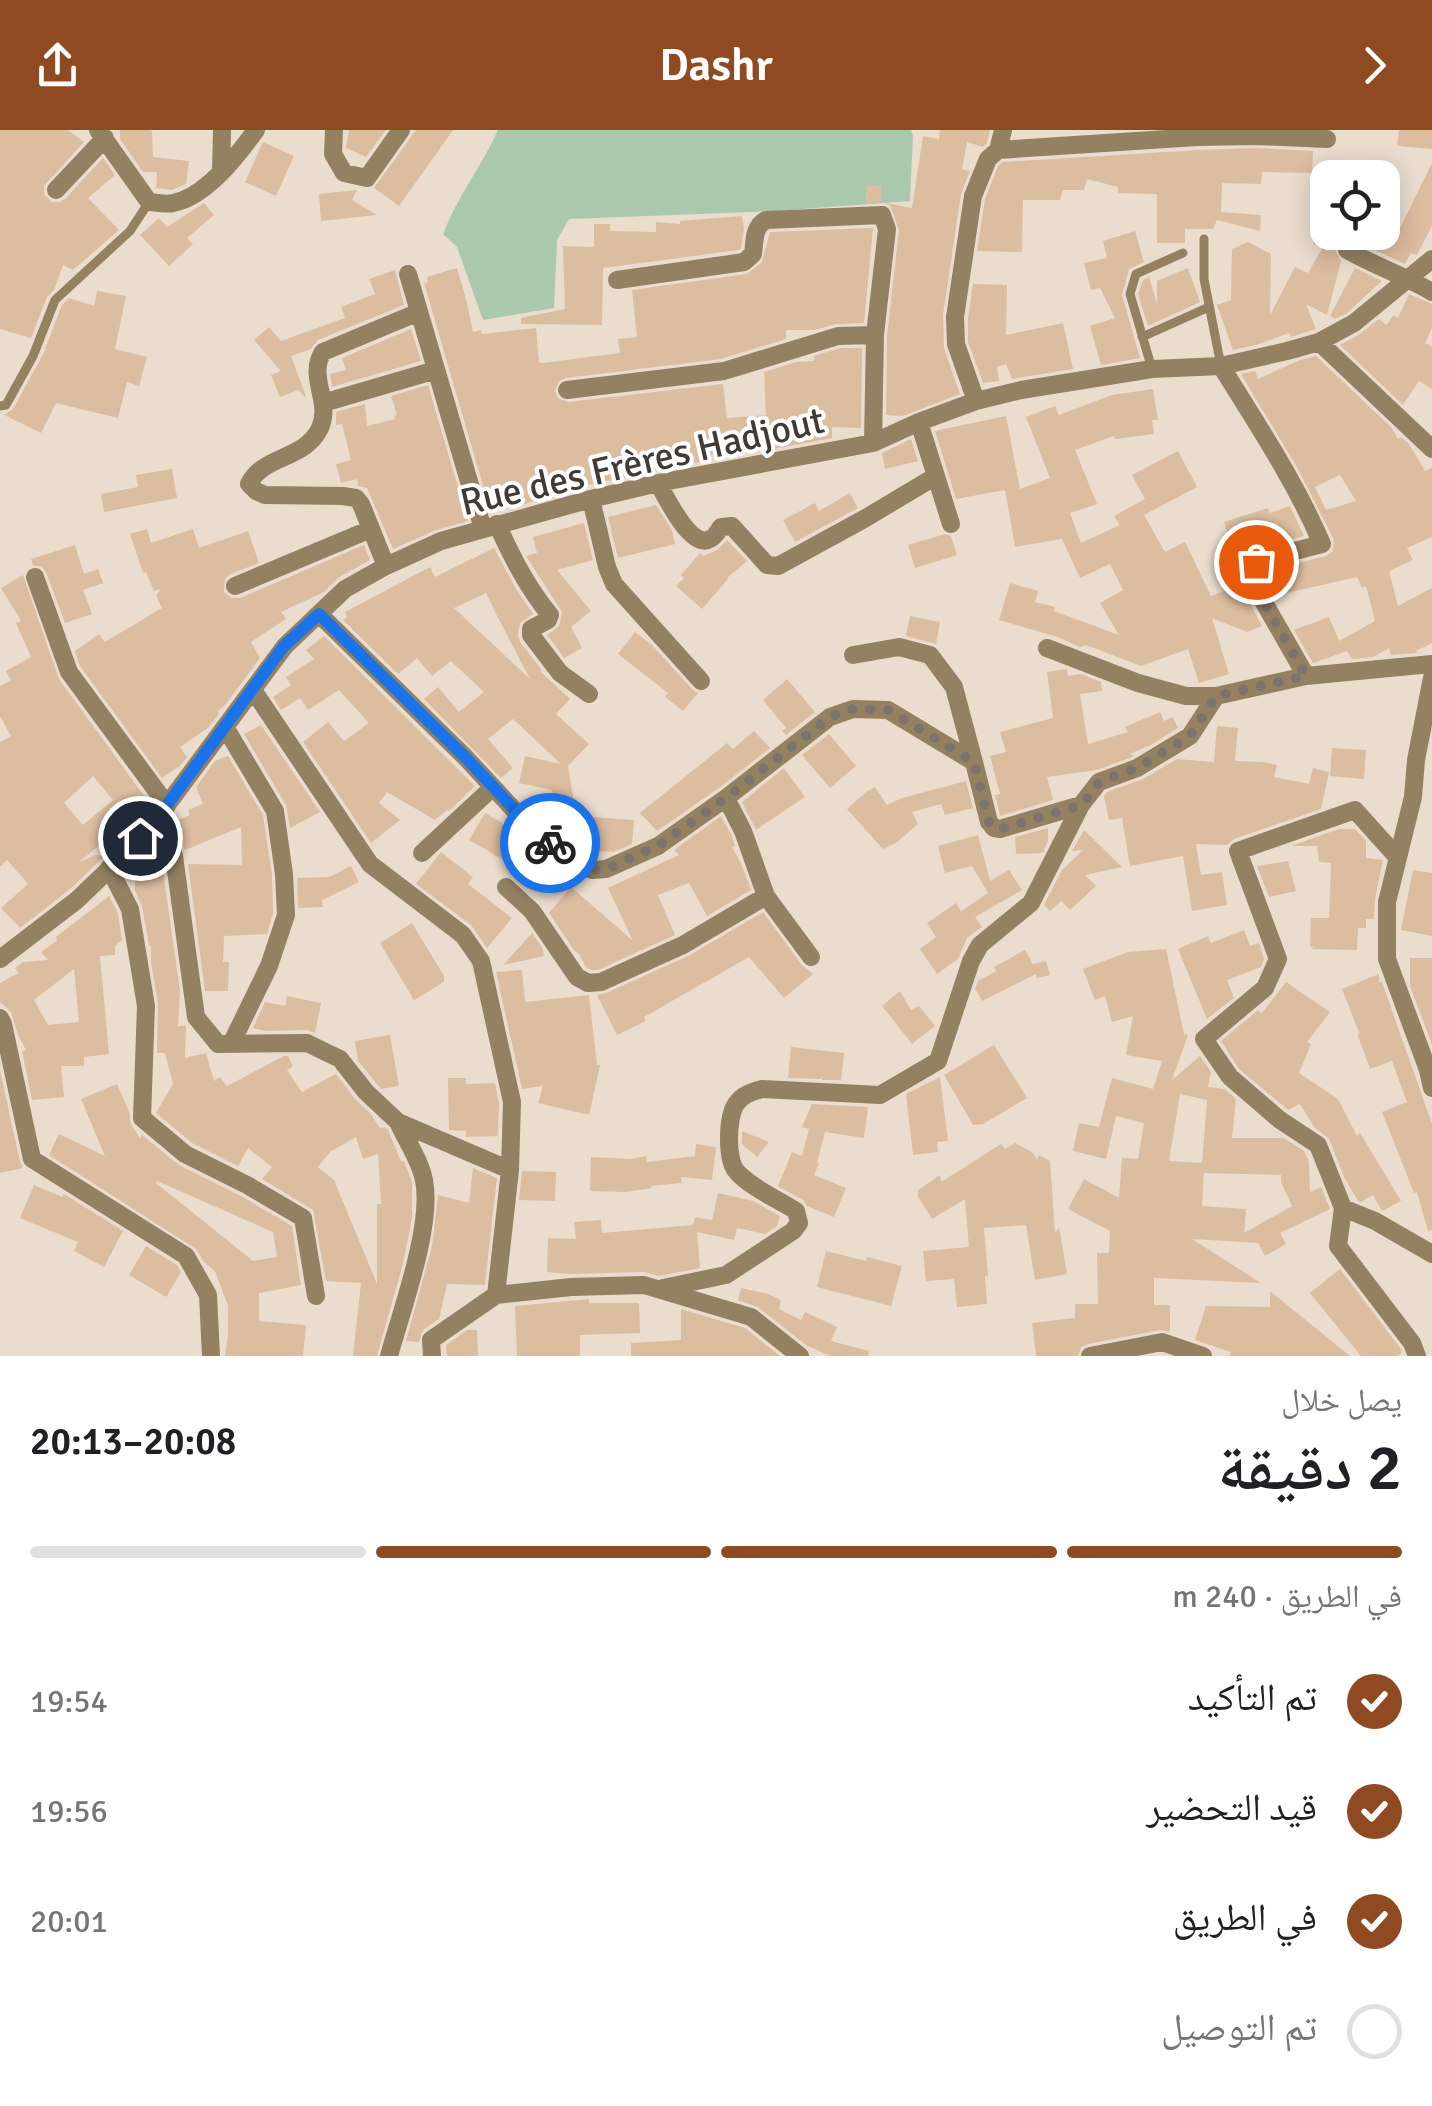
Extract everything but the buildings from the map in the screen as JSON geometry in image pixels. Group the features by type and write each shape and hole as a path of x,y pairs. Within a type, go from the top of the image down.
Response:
{"street":[{"path":"222,130 222,172"},
{"path":"56,190 101,134 148,202 173,203 203,189 233,162 256,130"},
{"path":"334,130 333,154 344,173 367,178 400,130"},
{"path":"976,401 956,344 955,317 972,196 988,159 998,150 1003,130"},
{"path":"998,150 1198,137 1327,139"},
{"path":"618,280 744,262 753,254 759,224 766,220 882,215 887,230 876,335 873,443"},
{"path":"1347,250 1432,292"},
{"name":"Rue des Frères Hadjout","path":"0,959 77,900 163,813 284,646 345,589 386,566 441,541 591,499 873,443 976,401 1152,368 1221,366 1319,342 1354,323 1432,260"},
{"path":"408,274 436,370 490,526 550,615 531,629 531,634 560,673 589,694"},
{"path":"386,566 356,498 265,494 256,492 249,484 254,473 310,444 322,424 316,370 324,352 419,312"},
{"path":"567,390 724,371 838,336 876,335"},
{"path":"1319,342 1432,449"},
{"path":"1221,366 1296,490 1322,544 1256,562 1246,571 1306,676"},
{"path":"322,403 436,370"},
{"path":"919,422 951,524"},
{"path":"658,484 679,520 697,540 705,542 721,527 732,526 767,565 778,566 936,476"},
{"path":"591,499 614,584 700,681"},
{"path":"235,586 371,529"},
{"path":"35,578 69,672 163,813 174,856 196,1016 218,1044 306,1043 340,1059 366,1092 398,1122 510,1170"},
{"path":"319,614 528,824 573,862 592,870 606,869 658,846 830,717 853,709 888,710 974,762"},
{"path":"853,655 899,646 930,655 954,687 989,822 994,828 1082,805"},
{"path":"1047,648 1138,684 1186,696 1216,696 1306,676 1432,664"},
{"path":"1432,678 1413,797 1388,902 1387,959 1432,1088"},
{"path":"252,690 370,864 463,935 480,960 512,1102 510,1170 496,1295"},
{"path":"658,1289 726,1275 793,1231 799,1223 796,1211 743,1177 729,1160 731,1113 738,1101 762,1089 880,1096 938,1061 970,962 980,946 1031,903 1082,805 1099,782 1137,768 1190,736 1216,696"},
{"path":"224,727 276,811 286,916 270,966 231,1044"},
{"path":"1416,760 1432,772"},
{"path":"422,853 492,788"},
{"path":"726,798 743,831 766,896 810,957"},
{"path":"1398,858 1355,810 1238,851 1278,959 1265,988 1204,1039 1230,1078 1280,1120 1318,1144 1343,1208 1338,1246 1412,1342 1417,1356"},
{"path":"109,868 130,909 146,1006 142,1118 186,1154 303,1218 316,1296"},
{"path":"506,888 532,911 577,977 588,983 601,982 683,944 766,896"},
{"path":"0,1018 32,1159 186,1256 208,1295 211,1356"},
{"path":"389,1356 426,1208 424,1176 398,1122"},
{"path":"1343,1208 1375,1220 1432,1254"},
{"path":"432,1356 432,1340 496,1295 644,1285 751,1317 800,1356"},
{"path":"1090,1356 1162,1342 1203,1356"}],"lane":[{"path":"0,406 6,405 33,356 55,300 130,231 148,202"},
{"path":"1204,238 1204,280 1221,366"},
{"path":"1152,368 1130,294 1136,274 1182,253"},
{"path":"1142,337 1209,307"}],"green space":[{"path":"498,130 911,130 910,201 569,219 557,240 554,308 483,320 457,247 443,234"}],"way so far":[{"path":"550,843 573,862 592,870 606,869 658,846 830,717 853,709 888,710 974,762 989,822 994,828 1082,805 1099,782 1137,768 1190,736 1216,696 1306,676 1246,571 1256,562"}],"route":[{"path":"140,838 159,821 284,646 319,614 550,843"}]}
